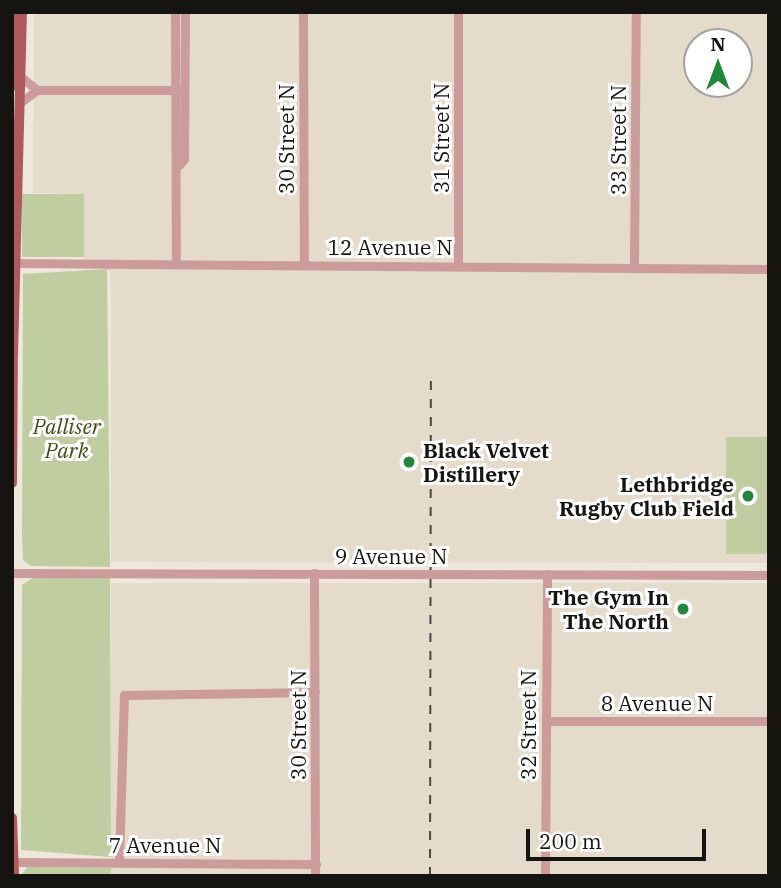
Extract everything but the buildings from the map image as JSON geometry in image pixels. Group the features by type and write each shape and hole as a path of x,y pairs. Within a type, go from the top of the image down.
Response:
{"main road":[{"path":"12,86 14,12"},
{"path":"12,483 22,12"},
{"path":"12,317 13,354"},
{"path":"12,818 14,876"}],"street":[{"path":"175,12 184,159 179,164 176,264"},
{"path":"180,90 185,12"},
{"name":"30 Street N","path":"303,12 304,265"},
{"name":"31 Street N","path":"458,12 458,265"},
{"name":"33 Street N","path":"634,267 636,12"},
{"path":"21,77 37,90"},
{"path":"21,102 37,90 180,90"},
{"name":"12 Avenue N","path":"16,263 769,269"},
{"name":"9 Avenue N","path":"12,573 769,575"},
{"name":"30 Street N","path":"314,573 315,876"},
{"name":"32 Street N","path":"545,876 547,574"},
{"path":"119,862 124,695 315,692"},
{"name":"8 Avenue N","path":"546,720 769,721"},
{"name":"7 Avenue N","path":"14,862 316,864"}],"shaded area":[{"path":"34,12 769,12 769,563 111,562 111,272 84,258 84,194 33,193"},
{"path":"111,583 769,583 769,876 111,876"}],"green space":[{"path":"22,194 84,194 84,257 22,257"},
{"name":"Palliser Park","path":"107,269 110,567 31,566 23,560 22,536 23,274"},
{"name":"Lethbridge Rugby Club Field","path":"726,437 769,437 769,554 726,554"},
{"path":"34,577 110,578 111,857 21,850 22,585"},
{"path":"27,867 111,868 111,876 21,876"}],"railway":[{"path":"430,876 431,381"}],"place":[{"name":"Black Velvet Distillery","path":"409,462"},
{"name":"Lethbridge Rugby Club Field","path":"748,496"},
{"name":"The Gym In The North","path":"683,609"}]}
